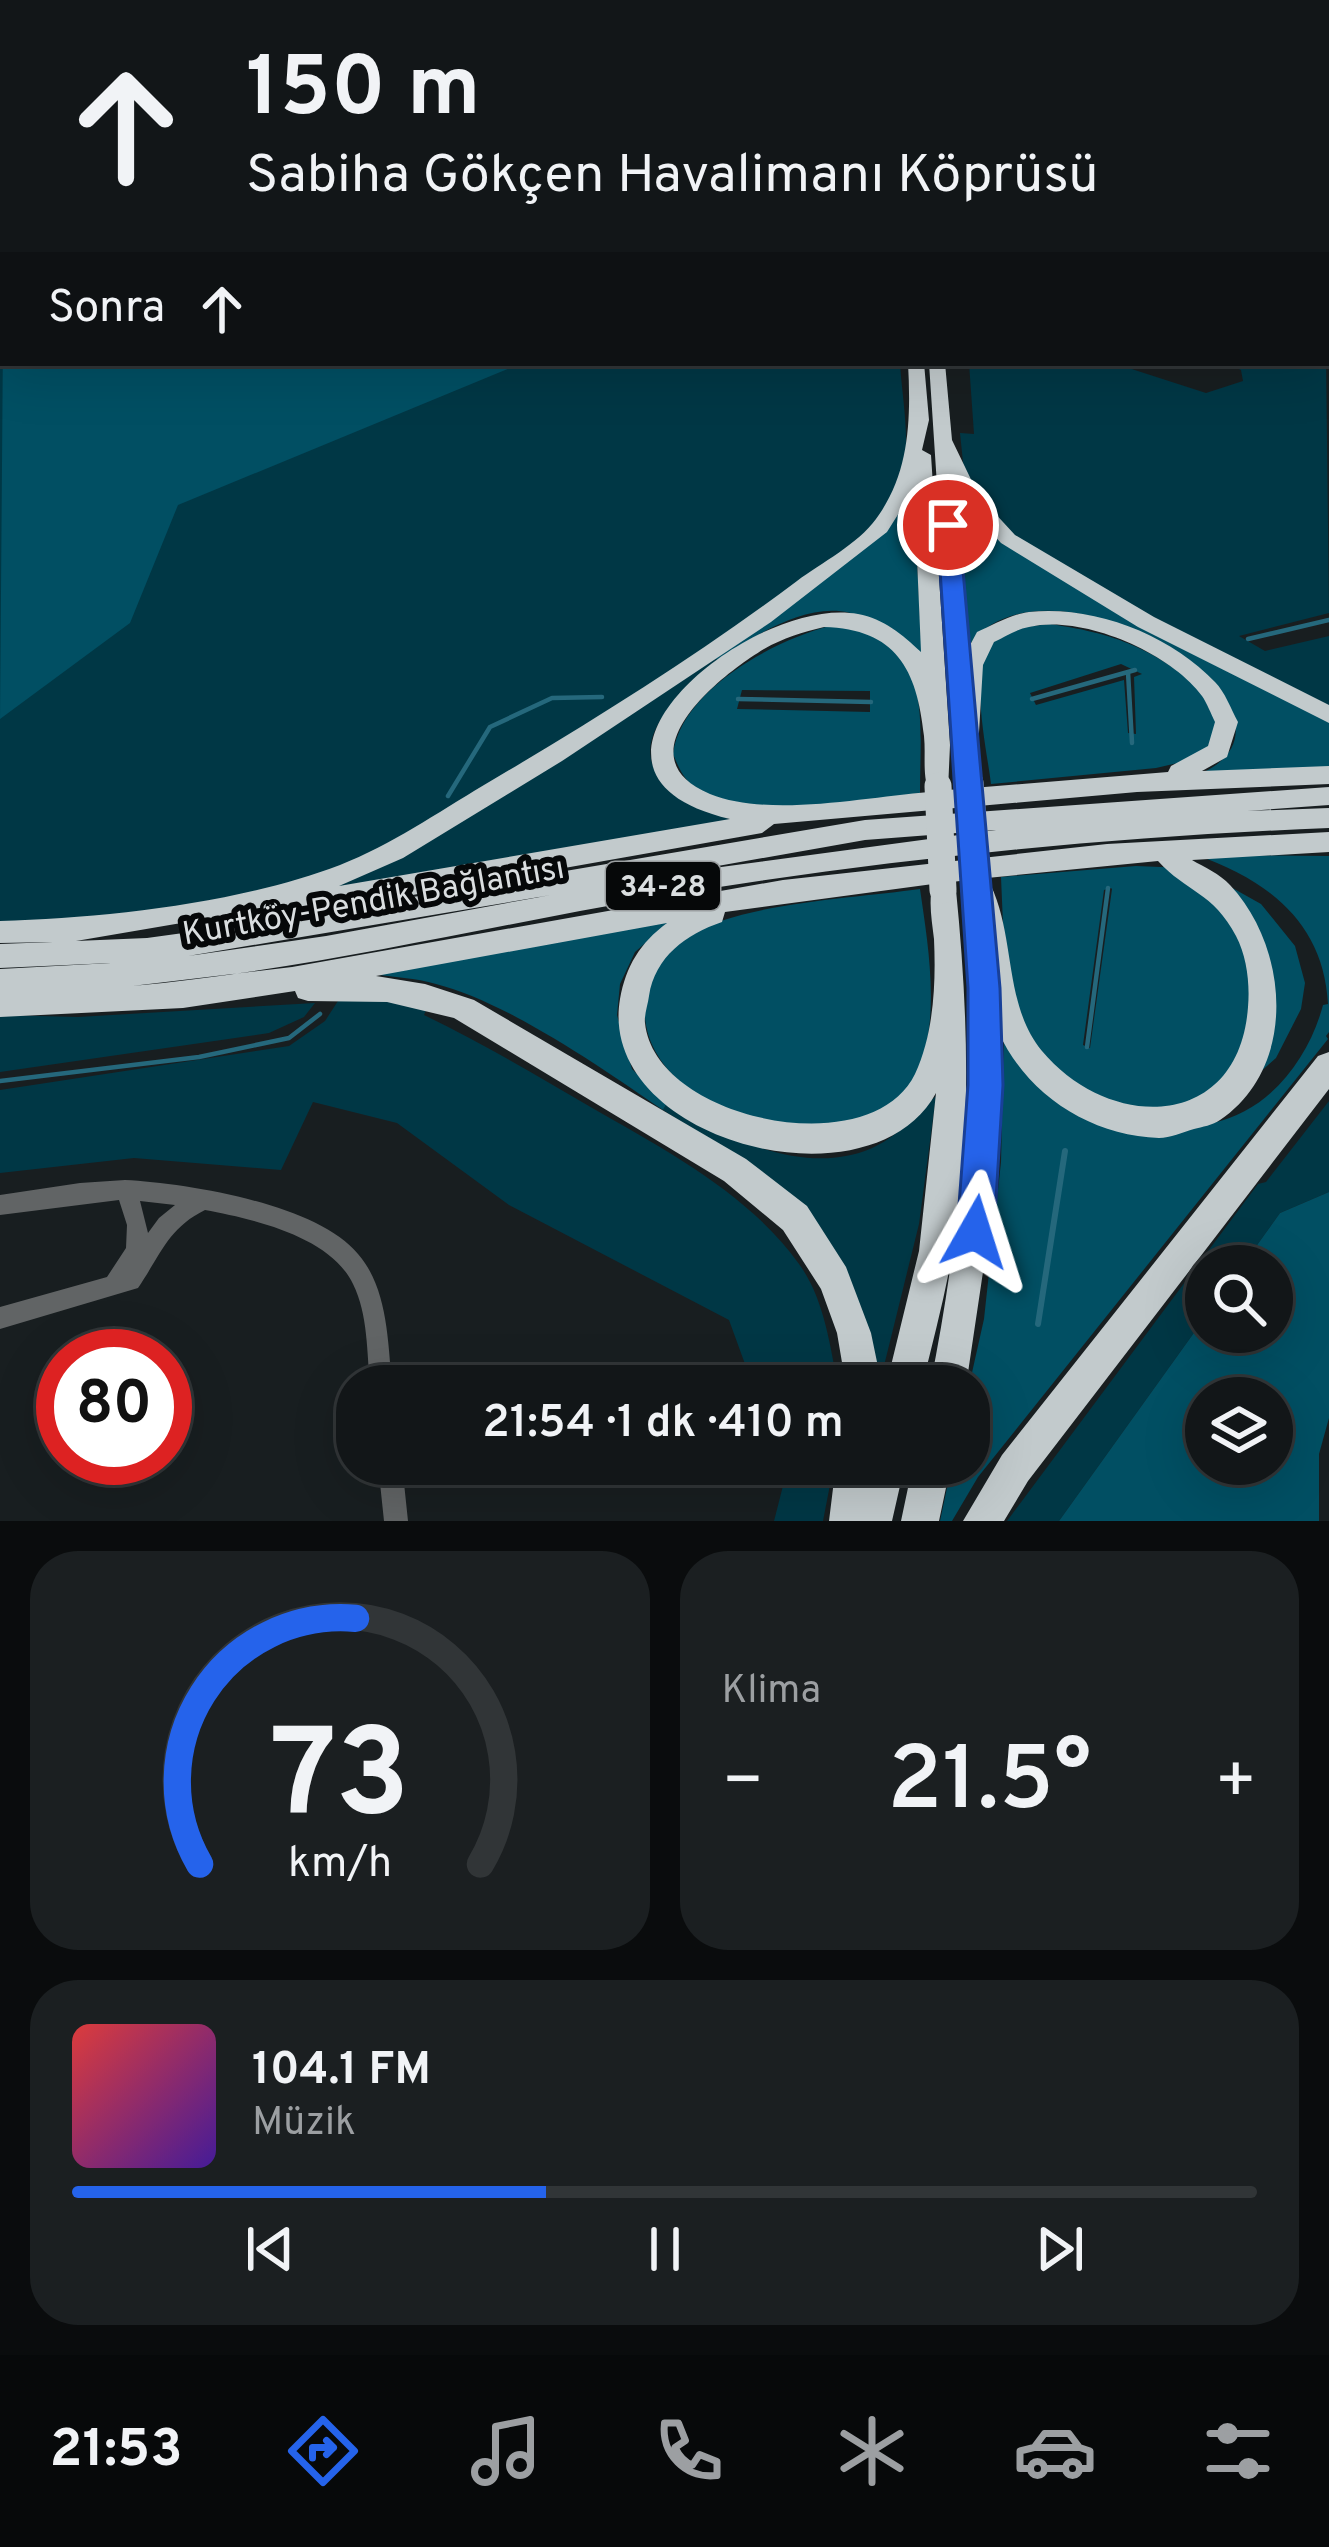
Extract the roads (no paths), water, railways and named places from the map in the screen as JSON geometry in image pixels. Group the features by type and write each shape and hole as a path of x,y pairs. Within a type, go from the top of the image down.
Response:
{"highway":[{"path":"909,1365 936,1250 952,1105 952,980 916,366"},
{"path":"937,366 978,886 986,1085 980,1196 952,1365"},
{"path":"59,932 264,900 350,872 394,851 554,755 763,617 880,528 909,482 919,406"},
{"path":"944,442 970,498 1008,539 1146,622 1329,715"},
{"path":"966,749 972,665 985,637 1028,618 1088,621 1155,643 1201,668 1228,698 1233,713 1234,729 1215,759 1137,783"},
{"path":"938,745 914,659 883,631 842,619 807,622 755,644 706,681 667,728 661,755 671,779 696,798 732,811 767,815 1137,783 1329,775"},
{"name":"Kurtköy-Pendik Bağlantısı","path":"0,956 147,950 865,830 1329,796"},
{"path":"0,932 212,920 539,859 836,811"},
{"name":"Kurtköy-Pendik Bağlantısı","path":"0,981 69,981 237,962 748,871 1030,835 1329,818"},
{"path":"170,996 292,979 783,891 1107,854 1329,842"},
{"path":"1107,854 1169,858 1227,874 1252,887"},
{"path":"978,886 1004,1010 1016,1038 1048,1077 1082,1105 1144,1123 1174,1123 1235,1103 1275,1075"},
{"path":"783,891 697,918 661,943 643,965 629,996 630,1027 640,1058 659,1080 699,1110 746,1132 796,1142 829,1142 884,1128 917,1099 925,1082 952,980"},
{"path":"0,1004 389,987 428,994 464,1009 735,1170 795,1218 834,1279 860,1365"},
{"path":"982,1521 1015,1468 1329,1066"},
{"path":"848,1521 852,1485"},
{"path":"873,1521 881,1485"},
{"path":"920,1521 928,1485"}],"street":[{"path":"106,1288 128,1269 139,1245 135,1209 125,1190"},
{"path":"0,1205 125,1190 202,1201 304,1229 342,1251 368,1293 378,1365"},
{"path":"0,1318 131,1282 158,1231 185,1208 202,1201"},
{"path":"392,1485 396,1521"}],"waterway":[{"path":"1248,639 1329,620"},
{"path":"1032,699 1135,670"},
{"path":"1128,672 1132,743"},
{"path":"448,796 490,727 552,698 602,697"},
{"path":"738,699 871,702"},
{"path":"1087,1047 1108,888"},
{"path":"0,1081 199,1057 289,1038 320,1014"},
{"path":"1038,1324 1065,1151"}]}
